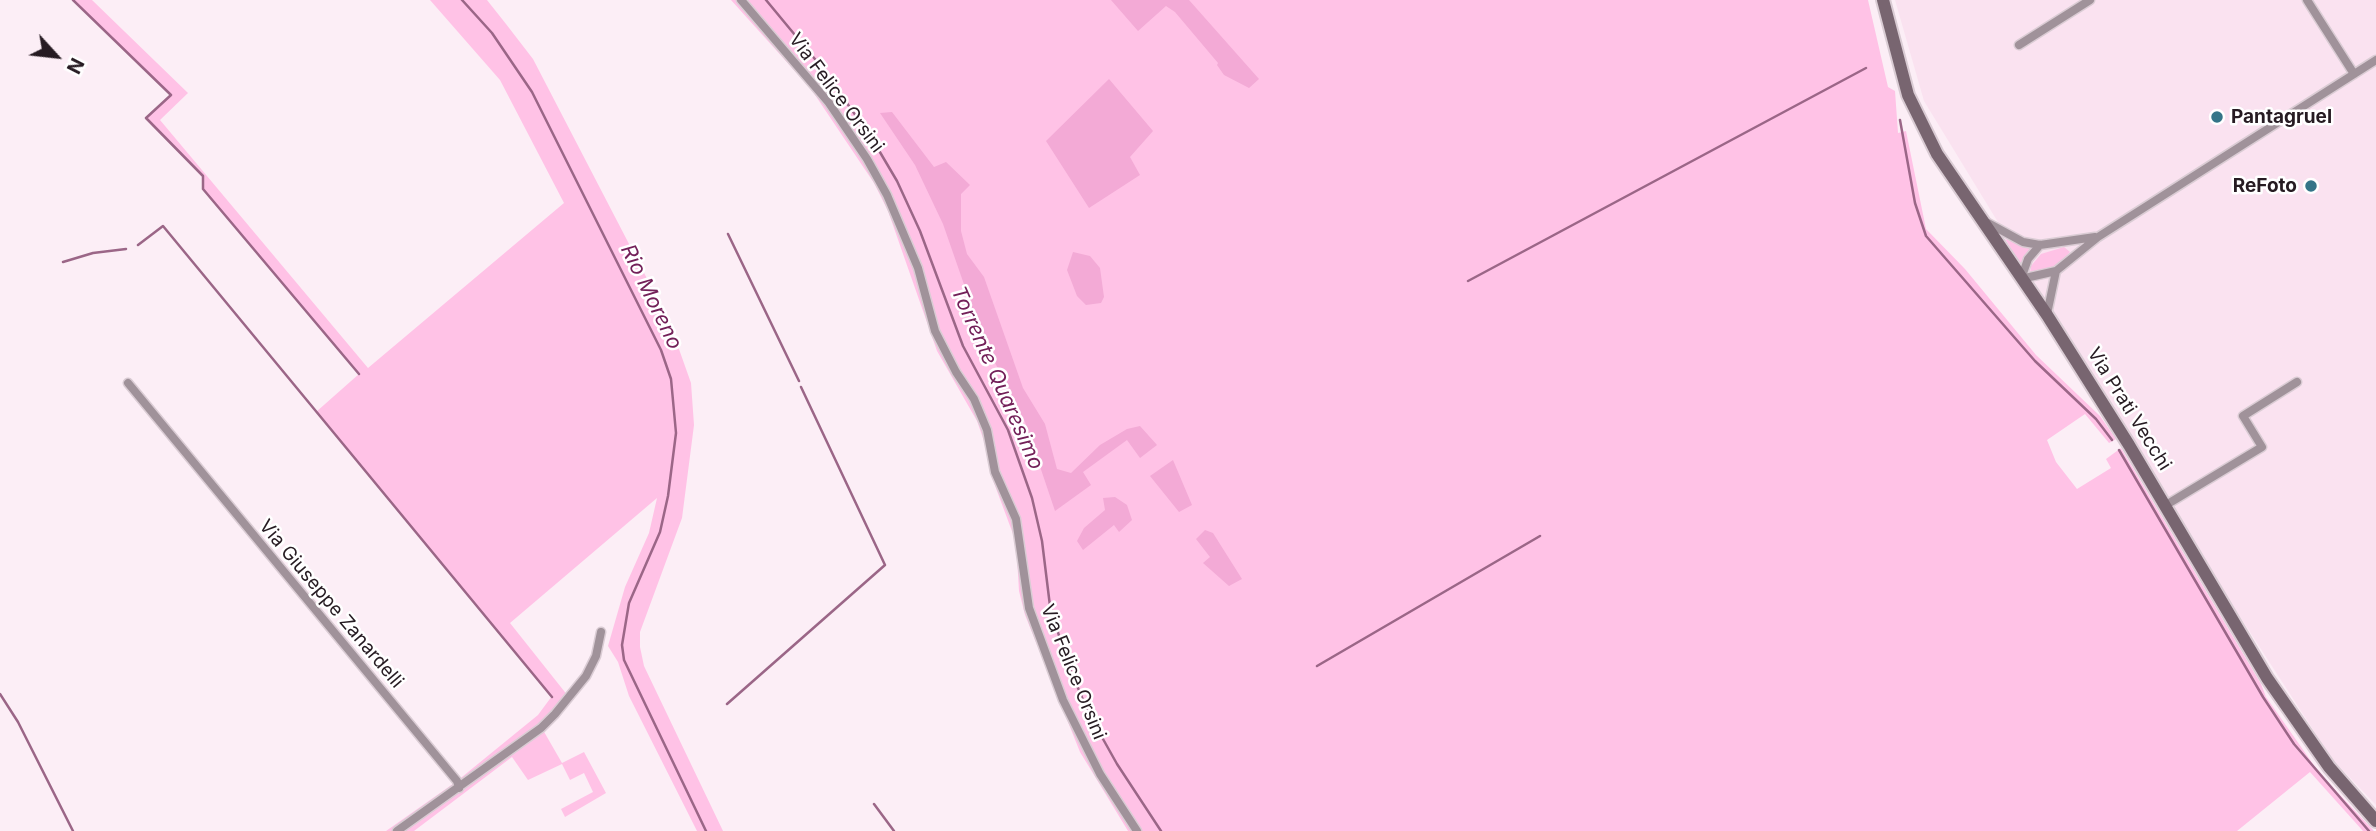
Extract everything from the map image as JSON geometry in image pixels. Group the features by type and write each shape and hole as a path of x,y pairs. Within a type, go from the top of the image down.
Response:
{"main road":[{"name":"Via Prati Vecchi","path":"1883,0 1908,95 1937,154 2047,316 2166,505 2267,678 2301,730 2376,821"}],"street":[{"name":"Via Felice Orsini","path":"741,0 829,103 867,159 887,195 918,268 935,331 956,372 974,399 987,430 995,472 1019,531 1028,608 1063,700 1100,774 1137,831"},
{"path":"2019,45 2090,0"},
{"path":"2307,0 2354,74"},
{"path":"2021,279 2056,271 2098,237 2376,60"},
{"path":"1981,219 2007,235 2040,245 2098,237"},
{"path":"2021,279 2028,259 2040,245"},
{"path":"2047,316 2056,271"},
{"path":"2166,505 2262,447 2243,416 2297,382"},
{"name":"Via Giuseppe Zanardelli","path":"128,383 457,781 459,788"},
{"path":"397,831 541,728 565,703 596,656 601,632"}],"shaded area":[{"path":"73,0 92,0 188,93 160,120 368,368 564,203 500,80 430,0 487,0 506,24 533,59 669,321 691,383 694,425 682,518 640,632 640,647 644,666 723,831 697,831 629,696 618,662 608,646 625,587 649,533 657,498 510,623 572,701 543,730 562,763 584,752 606,793 565,817 561,809 593,792 584,773 570,780 562,764 528,780 512,757 414,831 386,831 457,781 538,715 552,696 316,412 359,374 203,189 203,176 146,118 171,95"},
{"path":"731,0 1868,0 1888,87 1895,91 1898,133 1906,131 1926,229 1965,269 2036,355 2100,416 2116,439 2109,443 2085,414 2047,440 2056,462 2077,489 2111,468 2106,459 2121,448 2261,684 2266,697 2320,774 2374,831 2363,831 2310,772 2237,831 1128,831 1080,752 1025,615 1019,591 1016,542 991,475 984,441 977,421 937,351 888,211 874,183 811,89"},
{"path":"1111,0 1189,0 1259,79 1249,88 1224,75 1218,63 1175,12 1166,6 1138,31"},
{"path":"1895,0 2376,0 2376,805 2332,759 2222,589 1924,101"},
{"path":"1109,79 1153,131 1130,157 1140,175 1089,208 1046,141"},
{"path":"892,112 934,167 946,162 970,185 961,194 961,231 967,254 984,277 1023,388 1045,424 1057,469 1071,473 1100,445 1127,429 1140,426 1157,445 1140,458 1127,440 1083,472 1091,485 1055,511 1025,422 983,339 943,224 915,165 880,113"},
{"path":"2005,239 2033,248 2022,266"},
{"path":"2064,247 2070,252 2055,269 2030,274 2031,266 2041,254"},
{"path":"1073,252 1090,256 1100,268 1104,297 1101,303 1086,305 1077,296 1067,270"},
{"path":"1173,460 1192,505 1179,512 1150,476"},
{"path":"1115,497 1127,505 1132,520 1119,532 1114,525 1083,550 1077,541 1084,528 1105,510 1103,498"},
{"path":"1205,530 1213,533 1242,579 1229,586 1203,563 1210,557 1196,539"}],"waterway":[{"path":"73,0 171,95 146,118 203,176 203,189 359,374"},
{"name":"Rio Moreno","path":"462,0 492,33 532,92 661,350 671,379 676,433 668,496 660,532 629,603 622,645 624,660 706,831"},
{"name":"Torrente Quaresimo","path":"766,0 819,64 871,137 897,181 920,231 963,346 1008,430 1032,498 1042,541 1050,606 1067,662 1089,714 1117,764 1161,831"},
{"path":"1468,281 1866,68"},
{"path":"1900,120 1915,203 1926,236 2035,361 2096,419 2112,440"},
{"path":"138,245 163,226 552,697"},
{"path":"728,234 799,381"},
{"path":"63,262 93,253 126,249"},
{"path":"727,704 885,565 801,387"},
{"path":"2119,450 2263,697 2294,744 2369,831"},
{"path":"1317,666 1540,536"},
{"path":"0,694 18,722 73,831"},
{"path":"874,804 894,831"}],"place":[{"name":"Pantagruel","path":"2217,117"},
{"name":"ReFoto","path":"2311,186"}]}
